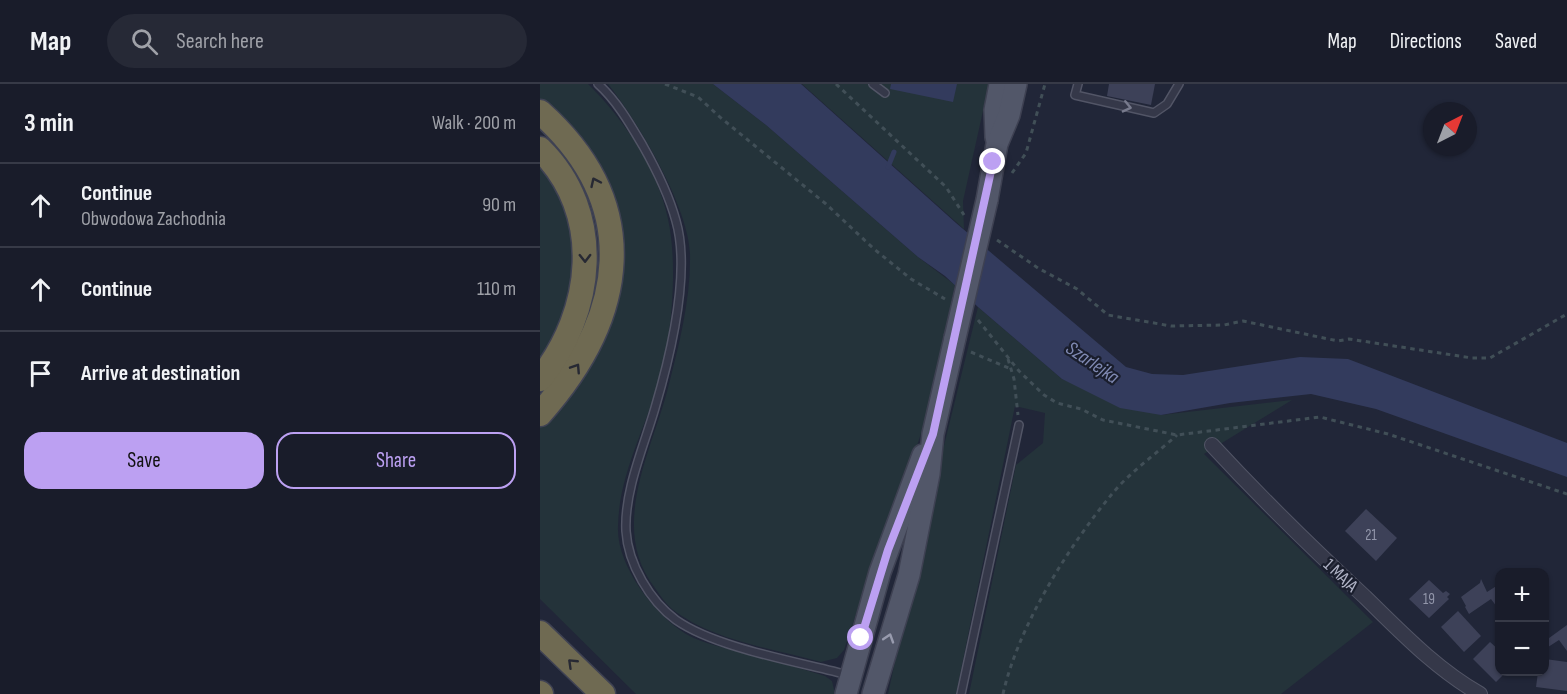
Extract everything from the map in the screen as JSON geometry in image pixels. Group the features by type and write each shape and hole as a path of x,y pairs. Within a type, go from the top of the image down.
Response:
{"highway":[{"path":"540,112 576,149 597,185 609,225 611,248 607,298 597,330 573,373 540,414"},
{"path":"540,149 556,168 575,202 582,224 586,260 583,290 574,319 559,351 540,379"},
{"path":"540,633 603,694"}],"main road":[{"path":"997,144 995,110 1000,84"},
{"path":"848,685 880,572 911,485 933,434 960,343 997,144 1009,115 1016,84"},
{"path":"873,694 909,575 929,474 933,434"}],"street":[{"name":"1 MAJA","path":"1212,445 1260,498 1426,656 1458,682 1480,694"}],"lane":[{"path":"598,84 628,120 653,164 676,221 681,259 676,318 665,374 630,494 626,532 635,566 651,595 675,619 703,636 848,685"},
{"path":"873,84 885,93"},
{"path":"1078,84 1075,95 1154,113 1167,104 1179,84"},
{"path":"1170,84 1170,96"},
{"path":"961,694 1019,425"}],"path":[{"path":"836,84 946,187 957,207 970,220"},
{"path":"1008,178 1026,153 1045,84"},
{"path":"989,237 1077,289 1108,315 1171,326 1224,325 1244,321 1338,341 1349,339 1472,358 1490,358 1567,314"},
{"path":"960,343 976,356 1011,369"},
{"path":"1007,358 1011,369 1019,425"},
{"path":"1306,417 1342,421 1388,434 1567,494"},
{"path":"1003,694 1011,659 1026,628 1073,548 1113,492 1177,435"}],"shaded area":[{"path":"540,84 588,84 614,113 638,146 656,182 668,219 673,277 668,341 660,378 628,469 620,507 619,541 630,572 650,601 686,634 708,643 825,676 832,681 835,694 636,694 540,599 540,426 557,409 620,238 540,103"},
{"path":"608,84 713,84 766,125 918,257 955,285 928,411 910,468 885,528 844,650 837,658 821,662 744,642 706,629 669,607 641,565 635,540 634,515 638,489 680,339 689,288 690,254 681,213 660,165 633,119"},
{"path":"802,84 989,84 963,201 964,229"},
{"path":"540,162 551,176 572,227 574,288 560,330 540,365"},
{"path":"978,307 1062,379 1161,415 1292,400 1204,454 1373,622 1281,694 969,694 1016,465 1043,443 1045,413 1015,406 956,694 888,694 923,531"}],"water":[{"name":"Szarlejka","path":"713,84 801,84 956,223 1126,367 1152,374 1183,375 1300,357 1348,359 1567,443 1567,477 1376,409 1311,394 1230,403 1161,415 1120,408 1062,379 945,276 918,257 766,125"},
{"path":"891,84 957,84 953,102 890,89"}],"building":[{"path":"1109,84 1155,84 1151,105 1107,96"},
{"path":"1366,509 1397,538 1376,561 1345,531"},
{"path":"1481,579 1487,592 1495,587 1495,604 1491,599 1469,614 1461,597 1480,583"},
{"path":"1429,580 1443,593 1446,591 1450,594 1447,597 1449,599 1429,618 1409,599"},
{"path":"1458,611 1481,636 1464,652 1441,627"},
{"path":"1567,625 1567,651 1559,640 1549,646 1549,638"},
{"path":"1490,642 1495,646 1495,676 1502,676 1496,682 1473,659"},
{"path":"1549,660 1567,662 1567,691 1536,687 1537,676 1549,676"}],"waterway":[{"path":"888,167 894,152"}],"route":[{"path":"861,638 880,572 911,485 933,434 987,200 993,162"}]}
